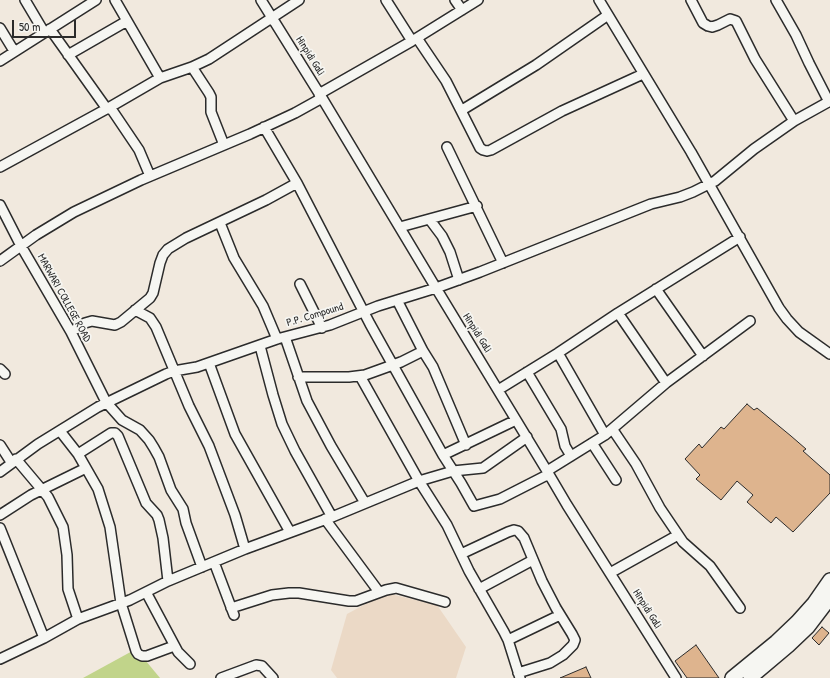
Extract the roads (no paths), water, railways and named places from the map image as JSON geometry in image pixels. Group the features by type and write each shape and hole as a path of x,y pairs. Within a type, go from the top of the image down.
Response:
{"main road":[{"path":"732,678 776,642 797,622 814,603 830,580"},
{"path":"750,678 783,651 808,627 830,598"}],"street":[{"path":"25,0 139,150 150,176"},
{"path":"0,61 96,0"},
{"path":"115,0 160,78"},
{"name":"Hinpidi Gali","path":"261,0 321,96 567,505 676,678"},
{"path":"0,168 160,78 192,67 299,0"},
{"path":"386,0 414,40 446,81 480,148 483,150 491,150 562,111 643,74"},
{"path":"455,0 462,10"},
{"path":"0,261 36,235 74,212 150,176 295,113 478,0"},
{"path":"599,0 682,136 779,308 787,319 803,335 830,354"},
{"path":"691,0 703,23 708,26 712,27 730,19 736,21 755,59 794,120"},
{"path":"776,0 796,34 829,102"},
{"path":"462,110 536,65 608,15"},
{"path":"68,55 127,21"},
{"path":"0,28 14,51"},
{"path":"192,67 211,97 211,112 224,145"},
{"name":"P.P. Compound","path":"0,472 14,460 106,402 174,371 197,367 281,338 322,328 397,300 459,280 651,204 680,197 715,181 754,149 794,120 829,102"},
{"path":"264,127 297,183 363,312 443,455 474,506 500,498 548,472 609,432 666,383 750,321"},
{"path":"447,146 503,263"},
{"path":"71,332 85,323 92,321 115,325 124,320 150,298 153,293 163,255 177,243 220,223 297,183"},
{"name":"MARWARI COLLEGE ROAD","path":"0,205 21,246 71,332 106,402 122,420 140,430 152,444 159,457 171,490 183,509 202,567"},
{"path":"400,227 430,220 476,206"},
{"path":"430,220 442,236 450,252 459,280"},
{"path":"220,223 234,258 281,338 313,414 365,503"},
{"path":"498,390 558,353 618,312 740,238"},
{"path":"300,284 322,328"},
{"path":"656,289 703,356"},
{"path":"397,300 423,351 433,367 466,445"},
{"path":"135,310 153,321 189,406 219,470 245,549"},
{"path":"618,312 666,383"},
{"path":"260,346 282,424 295,451 328,518 379,592"},
{"path":"298,377 360,376 393,365 423,351"},
{"path":"558,353 609,432 636,464 660,508 678,535 687,546 710,566 740,608"},
{"path":"209,363 235,434 290,532"},
{"path":"527,372 561,429 565,446 571,456"},
{"path":"360,376 419,481 442,516 461,554 479,589 508,640 519,675 550,663 563,655 573,645 575,640 560,615 521,534 514,530 461,554"},
{"path":"443,455 516,420"},
{"path":"60,430 78,454 98,489 112,540 121,603 138,654 147,656 174,646"},
{"path":"78,454 111,433 115,433 118,436 146,503 157,515 159,520 163,538 168,581"},
{"path":"0,659 44,638 78,619 121,603 168,581 245,549 328,518 419,481 453,472 483,468 527,437"},
{"path":"592,443 616,480"},
{"path":"0,445 43,489 63,527 67,555 67,583 78,619"},
{"path":"0,515 19,502 86,468"},
{"path":"0,528 44,638"},
{"path":"610,573 678,535"},
{"path":"479,589 533,560"},
{"path":"214,562 233,611 272,595 289,592 356,601 379,592 396,588 445,602"},
{"path":"146,592 174,646 182,657 190,664"},
{"path":"508,640 560,615"},
{"path":"221,678 256,666 262,666 273,678"}]}
